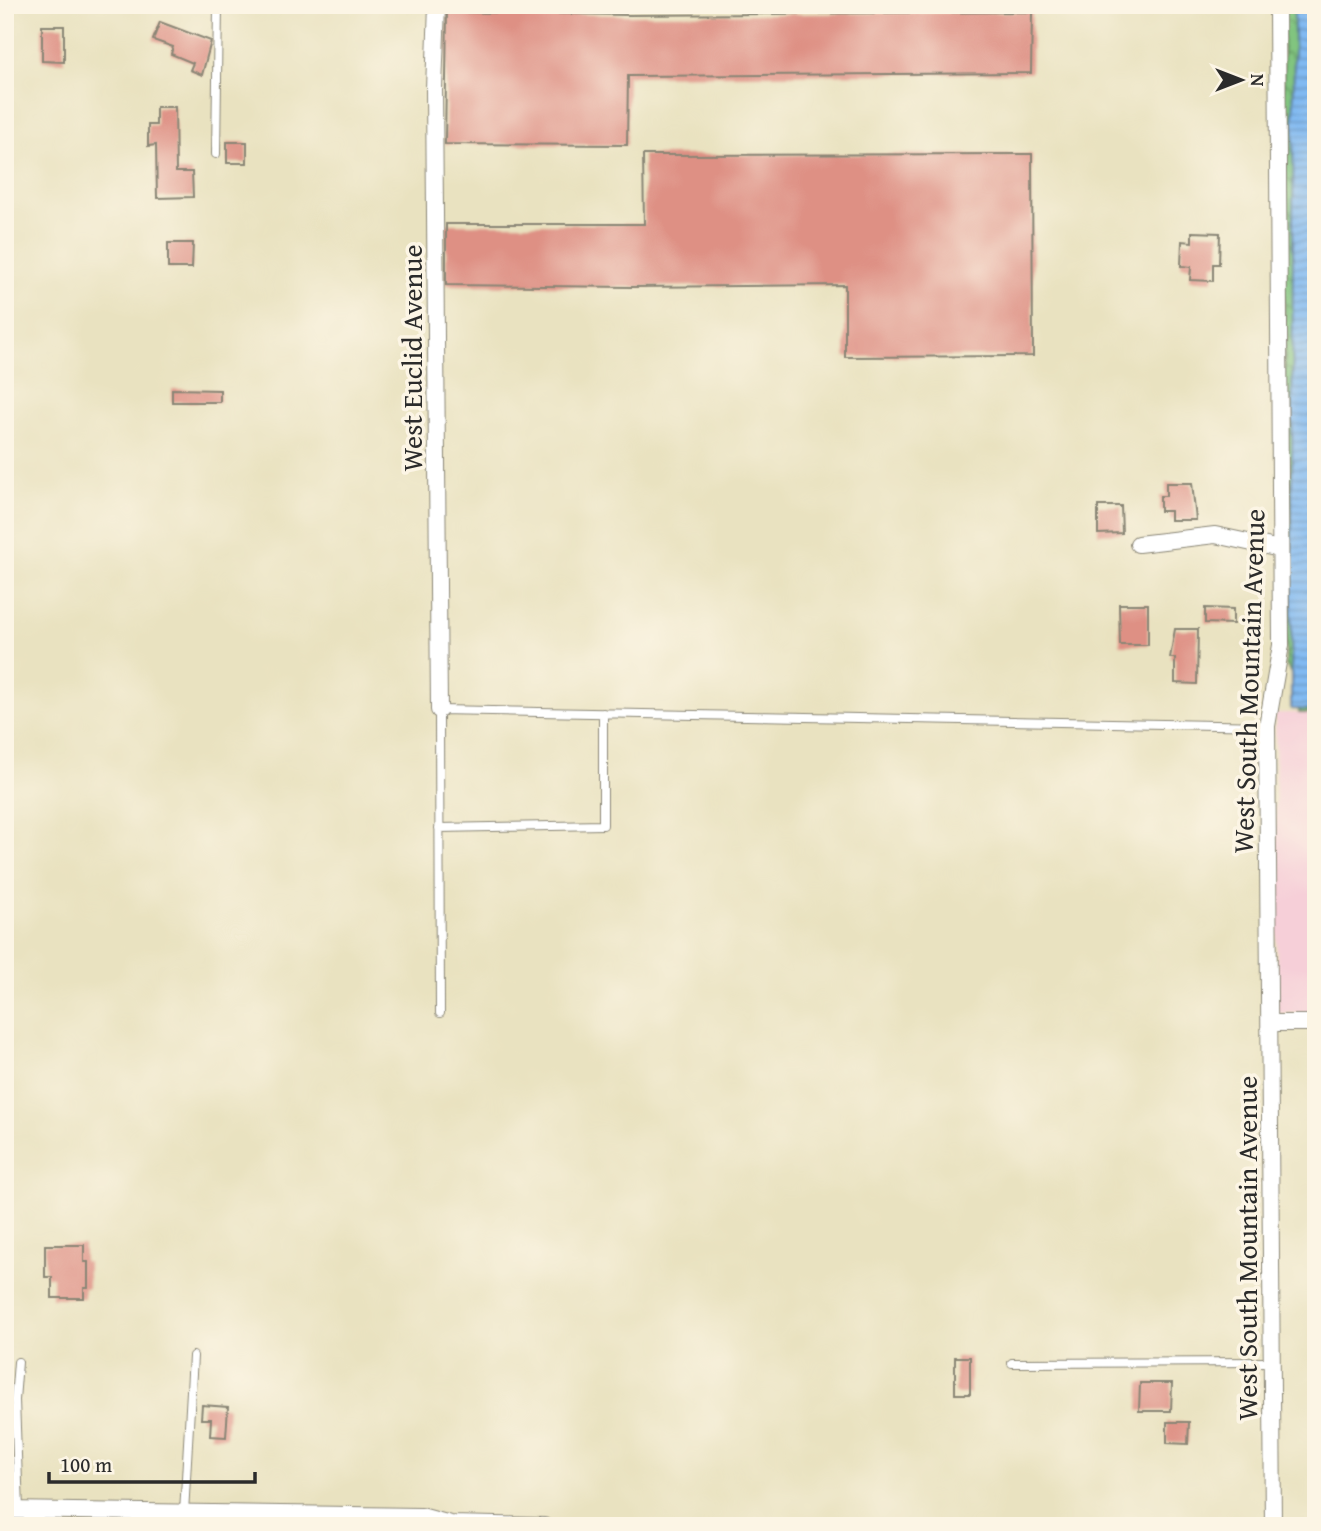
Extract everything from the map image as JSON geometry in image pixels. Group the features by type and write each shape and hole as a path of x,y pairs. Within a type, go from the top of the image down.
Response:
{"street":[{"name":"West Euclid Avenue","path":"437,5 434,89 439,710"},
{"name":"West South Mountain Avenue","path":"1273,1526 1267,726 1281,645 1277,5"},
{"path":"1138,544 1215,535 1280,549"},
{"path":"1271,1023 1316,1023"},
{"path":"12,1510 421,1516 450,1524 544,1526"}],"lane":[{"path":"74,5 101,5"},
{"path":"216,154 218,5"},
{"path":"440,1013 439,710 1267,726"},
{"path":"439,828 603,825 603,713"},
{"path":"184,1513 193,1356"},
{"path":"12,1510 18,1362"},
{"path":"1012,1363 1273,1362"}],"shaded area":[{"path":"1275,713 1316,713 1316,1013 1277,1013"}],"green space":[{"path":"1283,5 1316,5 1316,713 1299,713 1300,688 1286,665"}],"water":[{"path":"1294,5 1316,5 1316,710 1291,709"}],"building":[{"path":"447,12 629,15 1032,12 1031,73 628,76 627,145 445,144"},
{"path":"160,22 211,41 202,75 190,70 193,63 171,54 173,47 153,40"},
{"path":"42,26 64,26 64,62 42,61"},
{"path":"156,107 175,107 176,172 192,172 193,197 157,198 156,145 148,146 148,125 156,125"},
{"path":"227,142 247,142 247,163 227,163"},
{"path":"1032,154 1033,356 845,357 845,285 446,285 446,224 644,224 643,155"},
{"path":"1192,232 1220,233 1219,264 1213,264 1213,281 1190,280 1191,267 1181,266 1182,241 1192,242"},
{"path":"168,243 193,243 192,268 168,268"},
{"path":"172,389 220,390 220,402 172,402"},
{"path":"1166,483 1192,483 1196,520 1170,520 1170,511 1160,511 1160,496 1166,496"},
{"path":"1098,506 1121,506 1122,533 1098,534"},
{"path":"1119,604 1148,604 1148,645 1120,645"},
{"path":"1205,608 1233,609 1233,624 1205,623"},
{"path":"1175,629 1198,629 1197,684 1175,683 1175,658 1170,658"},
{"path":"45,1245 84,1245 84,1262 88,1262 88,1288 84,1288 84,1298 52,1298 52,1277 45,1277"},
{"path":"955,1357 970,1357 970,1394 955,1394"},
{"path":"1140,1383 1172,1383 1171,1411 1139,1411"},
{"path":"202,1405 228,1407 226,1437 210,1436 211,1419 201,1419"},
{"path":"1167,1422 1189,1422 1188,1444 1167,1443"}]}
